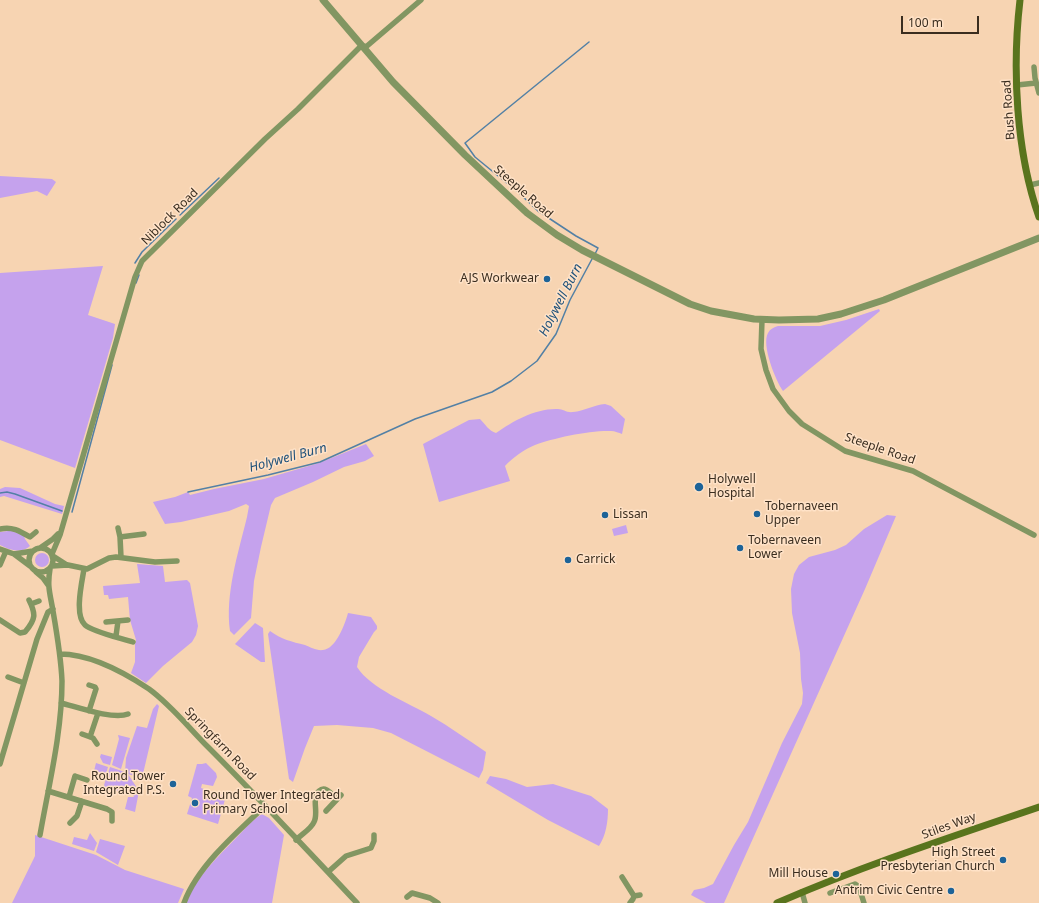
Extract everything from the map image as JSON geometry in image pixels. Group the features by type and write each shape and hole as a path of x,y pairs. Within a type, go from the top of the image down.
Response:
{"main road":[{"name":"Bush Road","path":"1020,0 1016,58 1022,143 1030,185 1039,217"},
{"name":"Stiles Way","path":"777,903 802,892 970,830 1039,807"}],"street":[{"name":"Steeple Road","path":"323,0 418,108 465,155 545,227 592,255 690,304 738,317 762,320 818,319 888,299 1039,238"},
{"name":"Niblock Road","path":"53,555 135,277 142,261 265,139 360,48 367,46 421,0"},
{"path":"1034,67 1039,93"},
{"path":"1017,85 1036,83"},
{"path":"1030,185 1039,183"},
{"name":"Steeple Road","path":"762,320 761,349 766,370 773,389 789,411 802,424 844,451 913,470 1034,535"},
{"path":"118,528 121,557"},
{"path":"0,529 15,529 30,537 36,532"},
{"path":"14,554 33,551 40,548 61,531"},
{"path":"120,536 144,534"},
{"path":"40,548 48,549 53,555 68,565 84,569 90,568 109,558 121,557 138,561 172,559"},
{"path":"0,565 3,550 14,554 36,571 48,585"},
{"path":"30,566 29,558 33,551"},
{"path":"40,835 58,738 61,703 60,654 48,585 54,560 53,555"},
{"path":"36,571 43,572 51,568 68,565"},
{"path":"84,569 80,601 82,620 90,628 133,642"},
{"path":"0,620 24,634 34,618 34,612 30,602 39,601"},
{"path":"0,764 43,622 48,612 53,609"},
{"path":"106,622 128,620"},
{"path":"116,636 118,621"},
{"name":"Springfarm Road","path":"60,654 79,656 111,667 151,690 265,806 357,903"},
{"path":"8,677 24,682"},
{"path":"89,685 95,687 96,689 89,710"},
{"path":"61,703 98,713 119,716 128,714"},
{"path":"90,737 98,713"},
{"path":"82,734 93,738 97,744"},
{"path":"69,797 75,776 87,780"},
{"path":"296,840 314,822 316,815 316,795 321,789 339,797 326,811"},
{"path":"48,792 69,797 110,811 113,815 112,821"},
{"path":"70,823 75,819 82,801"},
{"path":"184,903 195,882 212,858 265,806"},
{"path":"328,872 346,856 371,848 374,841 374,835"},
{"path":"622,877 624,886 634,896"},
{"path":"830,893 851,884 855,884 859,887 864,903"},
{"path":"802,892 805,903"},
{"path":"407,897 412,893 430,898 438,903"},
{"path":"634,896 640,895"},
{"path":"630,903 634,896"}],"shaded area":[{"path":"0,176 52,179 56,182 47,196 37,191 0,198"},
{"path":"103,266 88,315 115,324 113,338 75,468 0,440 0,273"},
{"path":"879,309 880,311 783,391 773,371 766,346 766,339 771,329 778,326 820,326 846,320"},
{"path":"605,404 611,406 625,419 622,434 612,431 583,433 543,442 519,454 505,466 510,481 439,502 423,444 469,420 480,419 489,429 496,433 517,420 533,413 550,409 573,412"},
{"path":"366,444 374,456 365,461 344,467 275,498 271,505 254,581 251,618 234,635 230,631 229,603 233,574 249,506 246,504 229,511 181,522 165,524 153,502 175,497 188,492 190,495 264,479 319,463"},
{"path":"5,487 20,488 55,504 64,506 62,514 4,496 0,497 0,489"},
{"path":"887,515 896,516 865,589 724,903 706,903 691,895 694,890 713,884 748,822 782,743 802,704 803,693 800,653 792,613 791,589 794,574 799,565 809,557 835,550 846,545 864,529"},
{"path":"626,525 628,533 614,536 612,529"},
{"path":"13,531 24,536 30,546 19,551 11,550 0,545 0,532"},
{"path":"39,553 45,553 49,557 49,563 45,567 39,567 35,563 35,557"},
{"path":"137,564 163,566 165,582 187,580 190,583 198,626 196,635 192,642 163,666 146,683 131,673 135,662 136,640 130,620 128,597 109,599 108,595 104,595 103,586 140,583"},
{"path":"348,613 371,617 377,626 377,629 359,657 357,667 363,675 381,689 438,720 486,752 483,770 479,778 391,733 373,728 337,725 314,726 293,782 289,779 268,634 270,631 296,643 321,650 328,649 336,641"},
{"path":"255,623 263,628 265,662 261,662 235,644"},
{"path":"157,704 159,706 142,778 128,774 139,791 135,812 125,809 128,797 134,797 131,790 129,789 128,794 105,787 104,785 110,767 125,772 126,758 137,726 147,728 153,709"},
{"path":"118,735 130,738 121,769 112,765 119,739"},
{"path":"101,754 112,757 110,765 103,763 100,757"},
{"path":"96,763 108,767 106,774 94,771"},
{"path":"206,763 216,773 217,777 213,786 202,784 201,788 226,796 218,824 187,814 192,798 188,796 197,764"},
{"path":"490,776 506,779 527,787 553,784 591,796 608,809 606,828 599,846 548,820 486,783"},
{"path":"262,814 269,818 284,835 272,903 186,903 190,894 208,868 255,819"},
{"path":"90,833 97,843 94,851 72,844 74,837 87,840"},
{"path":"35,835 96,855 125,870 184,889 178,903 12,903 35,856"},
{"path":"100,839 125,846 118,865 96,852"}],"waterway":[{"name":"Holywell Burn","path":"589,42 465,143 475,157 519,193 538,211 576,236 598,248 595,254"},
{"path":"180,215 219,178"},
{"path":"135,263 142,252 176,219"},
{"name":"Holywell Burn","path":"188,492 320,462 415,419 492,392 511,381 537,361 556,334 570,300 592,259"},
{"path":"136,283 139,275"},
{"path":"72,512 112,365"},
{"name":"Holywell Burn","path":"0,493 7,492 15,494 62,511"}],"place":[{"name":"AJS Workwear","path":"547,279"},
{"name":"Holywell Hospital","path":"699,487"},
{"name":"Tobernaveen Upper","path":"757,514"},
{"name":"Lissan","path":"605,515"},
{"name":"Tobernaveen Lower","path":"740,548"},
{"name":"Carrick","path":"568,560"},
{"name":"Round Tower Integrated P.S.","path":"173,784"},
{"name":"Round Tower Integrated Primary School","path":"195,803"},
{"name":"High Street Presbyterian Church","path":"1003,860"},
{"name":"Mill House","path":"836,874"},
{"name":"Antrim Civic Centre","path":"951,891"}]}
